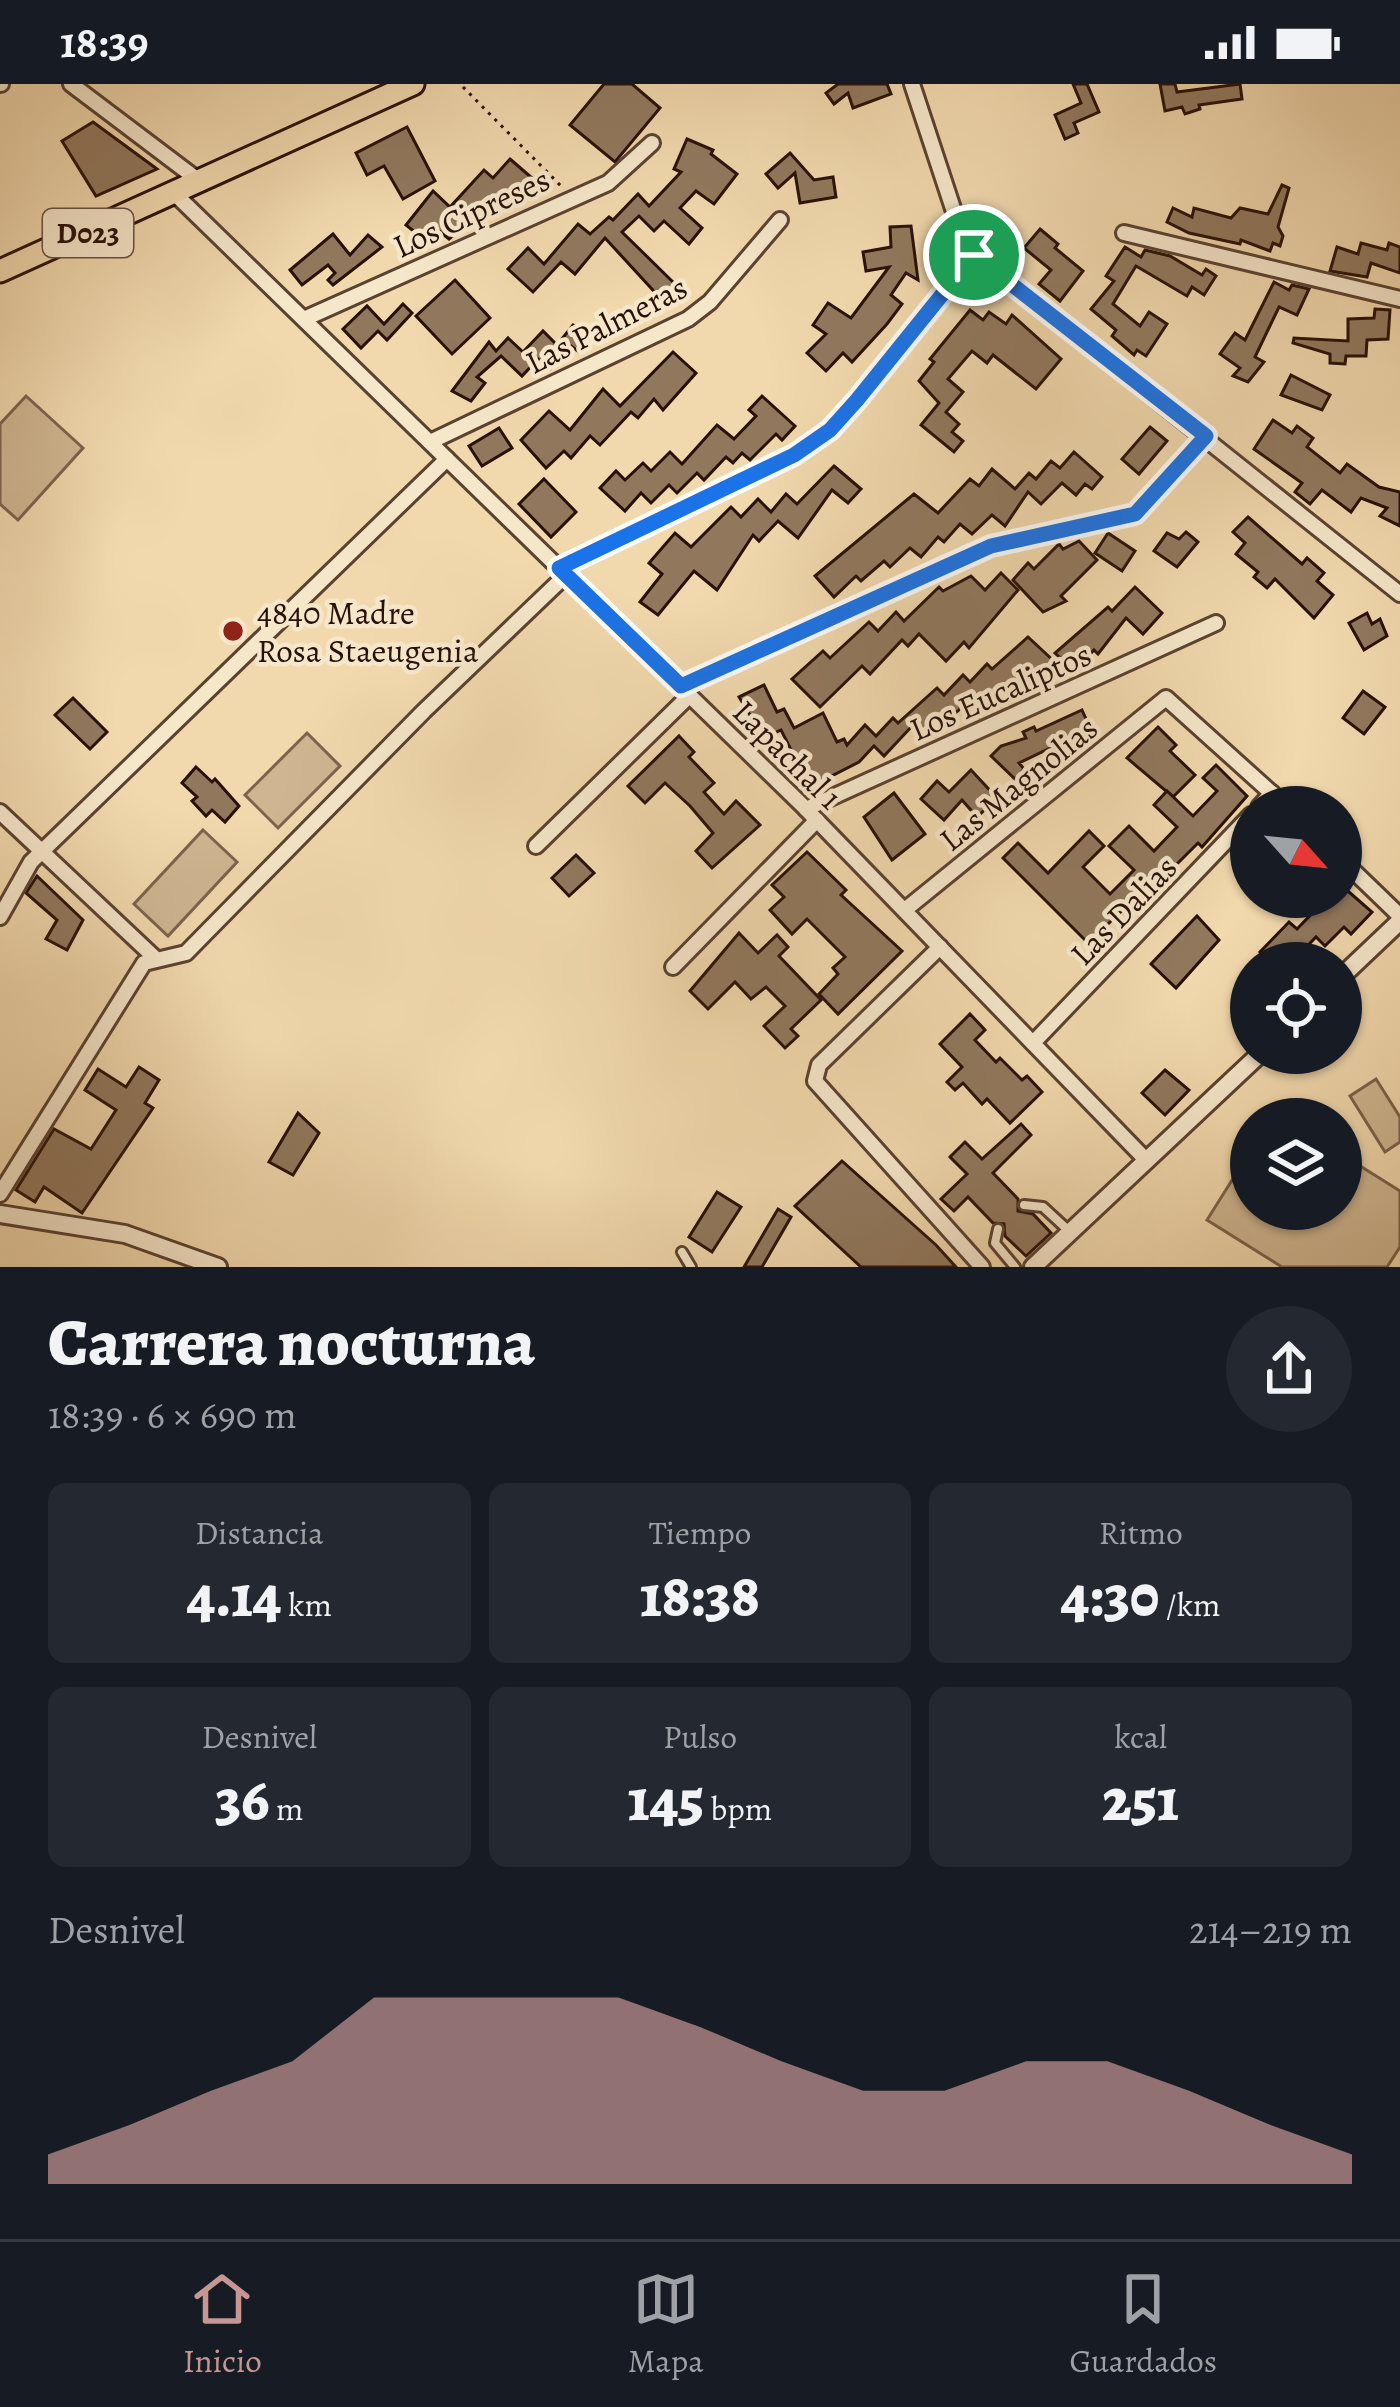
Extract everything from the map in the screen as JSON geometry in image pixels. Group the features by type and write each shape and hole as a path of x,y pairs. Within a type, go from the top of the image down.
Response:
{"main road":[{"name":"D023","path":"0,271 202,183 399,87"}],"street":[{"path":"912,84 970,251 1400,594"},
{"path":"78,86 202,183"},
{"name":"Los Cipreses","path":"304,319 621,174 652,143"},
{"name":"Lapachal 1","path":"175,194 812,815 1148,1161"},
{"name":"Las Palmeras","path":"430,442 688,319 710,302 781,220"},
{"path":"1124,233 1400,299"},
{"path":"0,1194 133,977 154,957 186,953 563,571 794,455 830,430 970,251"},
{"path":"536,846 685,691 991,546 1135,514 1206,436"},
{"path":"0,916 32,862 447,459"},
{"name":"Los Eucaliptos","path":"812,815 1216,623"},
{"name":"Las Magnolias","path":"906,909 1163,698 1173,701 1264,786"},
{"path":"0,812 154,957"},
{"path":"673,967 812,815"},
{"name":"Las Dalias","path":"1033,1043 1230,837"},
{"path":"1362,881 1400,918 1362,956"},
{"path":"940,947 819,1065 815,1081 976,1265"},
{"path":"1033,1267 1239,1074"},
{"path":"0,1214 125,1234 218,1267"}],"lane":[{"path":"1024,1205 1042,1207 1070,1232"},
{"path":"998,1229 994,1243 1015,1267"},
{"path":"682,1252 691,1267"}],"path":[{"path":"463,87 572,195"}],"shaded area":[{"path":"26,396 83,448 18,520 0,504 0,424"},
{"path":"307,733 340,766 278,828 245,795"},
{"path":"203,830 237,862 168,936 134,904"},
{"path":"1376,1079 1400,1117 1400,1142 1385,1152 1362,1115 1362,1098 1350,1096"},
{"path":"1362,1167 1400,1191 1400,1247 1387,1267 1282,1267 1207,1220 1230,1183 1230,1230 1362,1230"}],"building":[{"path":"604,84 632,84 660,108 615,162 570,125"},
{"path":"838,84 887,84 891,94 853,108 848,93 834,104 826,93"},
{"path":"1073,84 1087,84 1099,112 1074,123 1078,133 1065,139 1055,115 1081,103"},
{"path":"1160,84 1175,84 1177,92 1240,84 1242,99 1199,105 1200,109 1185,114 1182,107 1165,111"},
{"path":"93,122 157,169 96,196 62,141"},
{"path":"407,127 435,181 403,199 384,166 367,175 356,153"},
{"path":"687,139 713,150 711,154 737,174 714,204 696,191 680,208 702,228 689,244 664,221 654,231 639,216 622,232 676,285 662,300 605,238 575,274 561,262 533,292 508,269 528,248 544,264 578,224 590,234 609,217 613,220 638,194 649,206 681,172 674,169"},
{"path":"790,153 814,180 833,177 836,197 800,203 795,173 778,188 766,174"},
{"path":"510,159 532,178 520,192 515,187 481,225 474,218 449,239 438,230 427,242 406,225 433,191 450,207 484,170 493,178"},
{"path":"1282,185 1289,188 1278,227 1283,236 1280,246 1273,243 1270,251 1241,240 1240,244 1189,233 1167,222 1173,208 1192,217 1194,208 1231,218 1240,208 1268,214"},
{"path":"911,226 918,280 906,273 891,295 902,304 887,324 852,362 843,353 826,371 807,353 826,334 813,325 828,303 851,318 889,267 866,271 863,252 891,247 890,227"},
{"path":"1040,229 1083,271 1060,301 1039,284 1051,270 1024,248"},
{"path":"333,234 350,255 368,235 382,247 333,285 328,280 335,273 328,265 302,285 290,270"},
{"path":"1361,243 1387,250 1389,243 1400,247 1400,273 1371,263 1367,277 1330,271 1337,247 1358,254"},
{"path":"1125,247 1141,257 1145,250 1170,256 1202,275 1206,269 1216,276 1204,295 1192,287 1187,296 1136,266 1113,304 1140,326 1149,312 1167,324 1146,356 1137,350 1134,355 1112,336 1116,330 1091,309 1114,281 1106,276"},
{"path":"455,280 490,318 452,354 416,316"},
{"path":"1274,282 1289,290 1292,285 1309,289 1297,315 1279,307 1255,357 1264,362 1248,382 1233,376 1240,368 1220,354 1235,333 1245,340"},
{"path":"403,304 412,313 387,340 378,331 361,348 343,329 367,306 384,324"},
{"path":"1375,309 1390,310 1388,339 1367,340 1366,356 1346,356 1345,364 1330,363 1330,354 1293,343 1294,338 1348,341 1348,319 1374,318"},
{"path":"970,310 983,320 989,312 1006,324 1012,315 1061,359 1036,389 993,355 987,363 972,351 948,379 963,392 946,412 959,424 952,432 963,441 954,452 921,425 939,403 919,381 934,362 930,359"},
{"path":"573,325 590,338 579,352 571,346 550,369 538,359 522,376 501,356 477,377 485,383 471,401 452,391 489,342 496,351 508,338 523,352 543,331 557,345"},
{"path":"673,352 696,373 663,410 654,399 638,418 631,412 600,445 590,436 571,458 564,451 546,468 521,440 549,411 570,430 603,389 620,406"},
{"path":"1291,375 1330,395 1322,410 1281,395"},
{"path":"762,396 795,426 782,440 776,434 750,460 742,453 733,463 726,457 704,480 697,473 677,493 669,485 651,503 641,493 625,511 600,488 616,471 625,480 643,463 651,471 670,452 682,464 717,425 734,439 756,416 749,410"},
{"path":"1273,420 1292,433 1297,426 1313,438 1307,447 1340,473 1347,464 1379,487 1400,492 1400,526 1380,516 1387,508 1361,498 1351,512 1322,490 1310,504 1295,492 1302,483 1254,449"},
{"path":"1150,427 1167,441 1139,474 1122,459"},
{"path":"499,428 512,448 482,466 469,446"},
{"path":"1074,452 1102,477 1092,489 1085,484 1076,495 1062,483 1041,504 1028,492 1005,526 992,515 972,534 960,524 944,542 938,537 921,557 910,548 890,567 884,561 861,581 856,576 834,597 815,576 914,494 938,513 970,479 979,486 992,469 1015,489 1029,473 1036,479 1051,461 1060,468"},
{"path":"834,466 861,489 848,503 832,490 798,538 778,521 759,541 753,535 717,590 694,571 658,615 640,602 662,574 649,563 675,533 691,547 731,507 741,517 758,499 771,512 786,494 797,504"},
{"path":"544,479 576,512 551,537 519,504"},
{"path":"1248,517 1302,564 1307,558 1324,573 1317,581 1333,595 1314,618 1275,579 1267,588 1254,577 1258,572 1236,554 1245,543 1233,532"},
{"path":"1186,532 1198,542 1177,567 1154,551 1167,533 1179,539"},
{"path":"1108,533 1135,551 1122,571 1095,553"},
{"path":"1079,541 1097,560 1061,596 1066,601 1043,612 1013,580 1028,563 1034,569 1059,544 1063,549"},
{"path":"1001,573 1018,590 969,648 964,642 946,661 919,634 908,646 902,640 870,674 862,666 820,707 792,679 823,651 830,658 869,622 878,631 896,612 904,621 939,587 943,591 971,576 985,590"},
{"path":"1135,587 1162,613 1143,634 1126,618 1098,654 1094,650 1074,671 1055,653 1108,607 1112,611"},
{"path":"1367,613 1372,624 1380,619 1387,636 1364,650 1349,623"},
{"path":"1028,637 1057,664 1042,679 1037,674 1002,703 997,697 979,717 966,704 926,737 913,725 884,756 874,746 859,762 810,787 781,730 764,738 739,697 764,685 777,712 784,709 794,728 823,713 837,742 844,739 847,745 865,725 876,736 893,718 898,723 937,688 944,695 963,675 970,682 987,664 992,669"},
{"path":"1363,691 1385,707 1364,734 1343,718"},
{"path":"73,698 107,732 90,749 55,715"},
{"path":"1082,710 1093,734 1073,744 1071,738 1019,763 1024,769 1015,779 991,756 1001,746 1026,738 1023,732 1034,727 1036,731"},
{"path":"1158,727 1176,745 1170,751 1195,775 1173,797 1127,758"},
{"path":"679,736 694,752 689,757 714,783 704,792 724,814 736,801 760,825 712,868 696,851 713,833 690,806 665,783 645,803 628,786"},
{"path":"1216,765 1237,786 1230,786 1230,815 1202,847 1198,843 1174,867 1171,864 1088,943 1003,858 1018,843 1048,873 1089,831 1104,846 1083,867 1110,894 1134,870 1109,846 1129,826 1154,851 1177,827 1154,805 1167,791 1193,816 1217,791 1203,778"},
{"path":"196,767 212,782 215,779 239,806 225,822 212,810 206,816 192,801 197,797 182,783"},
{"path":"971,770 997,798 977,817 962,800 944,820 921,799 937,781 949,792"},
{"path":"894,793 925,834 892,860 864,817"},
{"path":"807,852 846,890 841,895 902,951 838,1014 819,994 838,974 833,968 845,957 807,919 792,934 770,910 784,897 772,885"},
{"path":"576,855 594,873 569,896 552,878"},
{"path":"37,876 83,920 67,950 46,939 57,920 26,893"},
{"path":"1362,903 1372,912 1351,934 1344,927 1329,942 1316,937 1311,942 1270,942 1289,922 1297,929 1308,918 1362,918"},
{"path":"1197,916 1219,940 1176,988 1151,964"},
{"path":"739,933 758,953 777,935 788,947 779,956 821,1000 791,1029 798,1036 785,1048 764,1026 785,1006 766,987 751,999 735,982 708,1009 690,991"},
{"path":"970,1014 985,1030 975,1040 996,1062 1000,1058 1042,1092 1010,1123 987,1099 982,1104 963,1083 955,1090 947,1082 962,1067 940,1044"},
{"path":"139,1067 159,1080 145,1103 153,1108 82,1213 44,1187 35,1202 16,1190 54,1129 91,1149 116,1110 85,1090 98,1069 126,1087"},
{"path":"1165,1070 1189,1090 1165,1115 1142,1093"},
{"path":"298,1113 319,1133 293,1175 269,1162"},
{"path":"1021,1124 1031,1135 993,1173 1018,1199 1018,1211 1033,1214 1051,1233 1026,1256 1005,1236 1004,1224 993,1223 968,1197 954,1211 941,1199 967,1174 950,1157 965,1142 982,1159"},
{"path":"842,1161 956,1267 861,1267 795,1206"},
{"path":"717,1192 741,1207 712,1252 689,1237"},
{"path":"778,1209 791,1217 762,1267 744,1267"}],"place":[{"name":"4840 Madre Rosa Staeugenia","path":"233,631"}],"route":[{"path":"974,255 1206,436 1135,514 991,546 681,686 559,568 794,455 830,430 974,255"}]}
